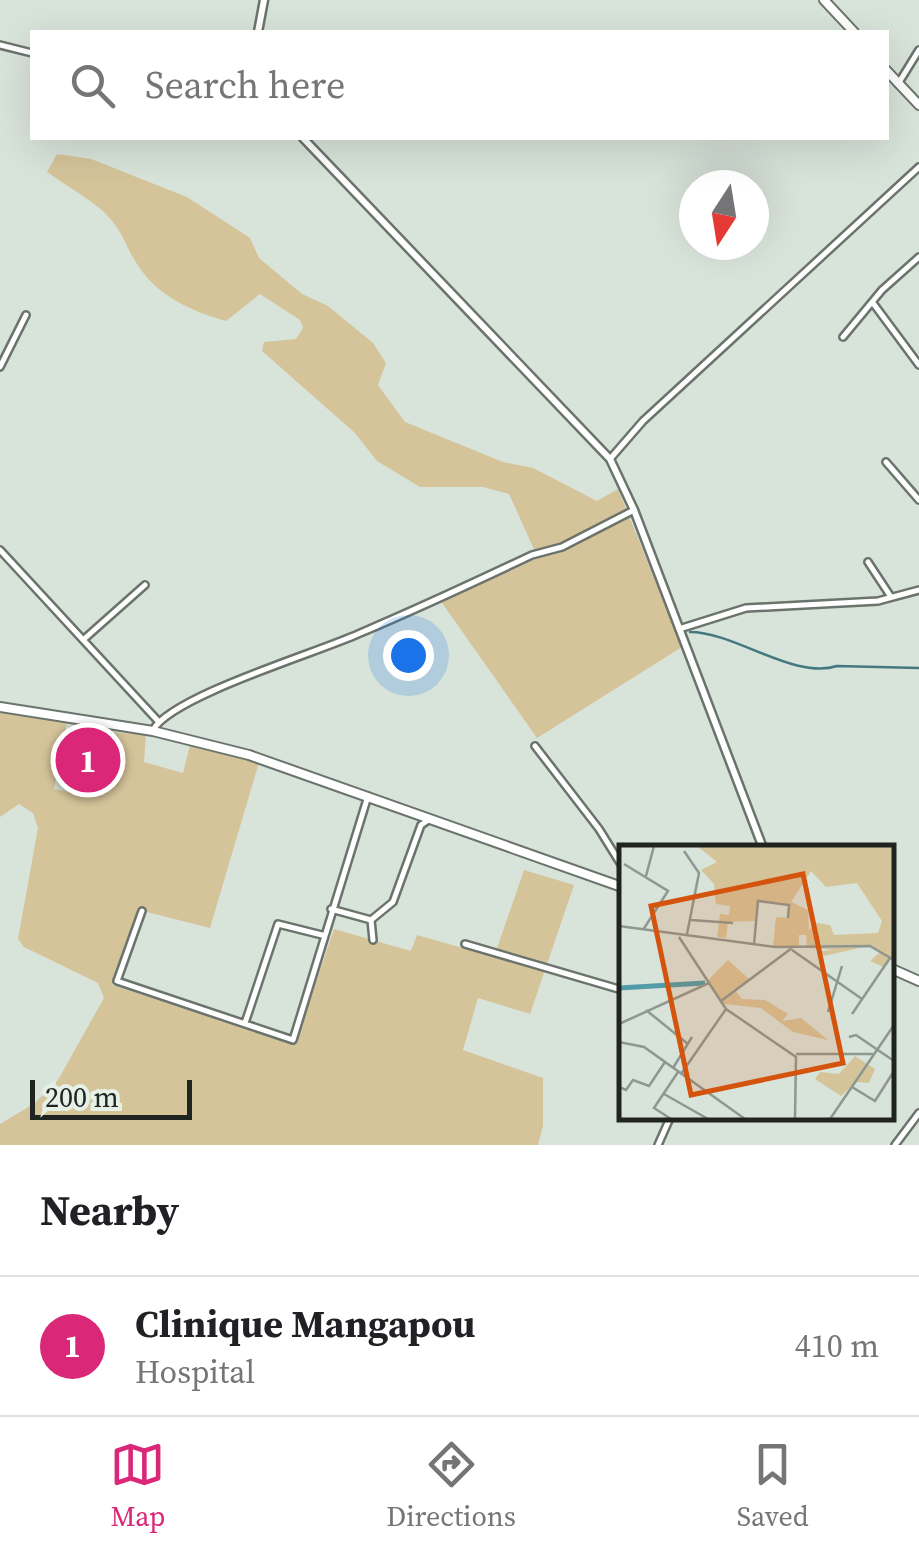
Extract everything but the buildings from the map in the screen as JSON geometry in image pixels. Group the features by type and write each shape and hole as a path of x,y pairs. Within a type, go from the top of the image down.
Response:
{"main road":[{"path":"824,0 852,30"},
{"path":"889,74 919,105"},
{"path":"0,707 153,731 249,755 619,885"},
{"path":"894,970 919,982"}],"street":[{"path":"258,30 264,0"},
{"path":"0,45 30,52"},
{"path":"898,84 919,50"},
{"path":"305,140 610,459 634,510 762,845"},
{"path":"610,459 643,421 919,167"},
{"path":"843,337 919,257"},
{"path":"874,302 878,314 919,364"},
{"path":"0,367 26,314"},
{"path":"886,462 919,500"},
{"path":"153,731 158,721 186,703 360,634 532,555 562,547 634,510"},
{"path":"0,550 158,721"},
{"path":"868,562 891,597"},
{"path":"83,640 144,586"},
{"path":"680,629 746,608 891,597 919,590"},
{"path":"535,746 600,828 619,861"},
{"path":"142,911 118,981 293,1040 322,935 368,796"},
{"path":"371,920 393,902 421,825 434,818"},
{"path":"331,909 371,920"},
{"path":"371,920 373,940"},
{"path":"245,1023 278,924 322,935"},
{"path":"465,944 619,989"},
{"path":"894,1145 919,1114"},
{"path":"658,1145 669,1120"}],"shaded area":[{"path":"57,154 91,159 187,197 250,238 259,258 302,294 328,306 373,343 386,363 378,385 405,422 503,462 533,468 597,501 618,489 682,647 537,738 440,600 538,558 509,494 483,487 420,487 377,461 355,433 262,351 264,342 296,339 303,328 300,320 260,294 226,321 188,307 165,293 145,275 104,212 47,172"},
{"path":"0,702 69,712 54,789 98,797 112,732 146,735 144,762 183,773 192,737 260,759 210,928 139,910 112,985 295,1044 334,929 411,951 417,935 494,957 524,870 574,885 530,1014 478,998 463,1050 543,1078 543,1126 538,1145 0,1145 0,1124 35,1103 58,1080 104,998 98,983 24,947 18,939 38,828 33,813 19,804 0,817"}],"waterway":[{"path":"690,632 726,639 802,667 919,668"}],"place":[{"name":"Clinique Mangapou","path":"88,760"}]}
